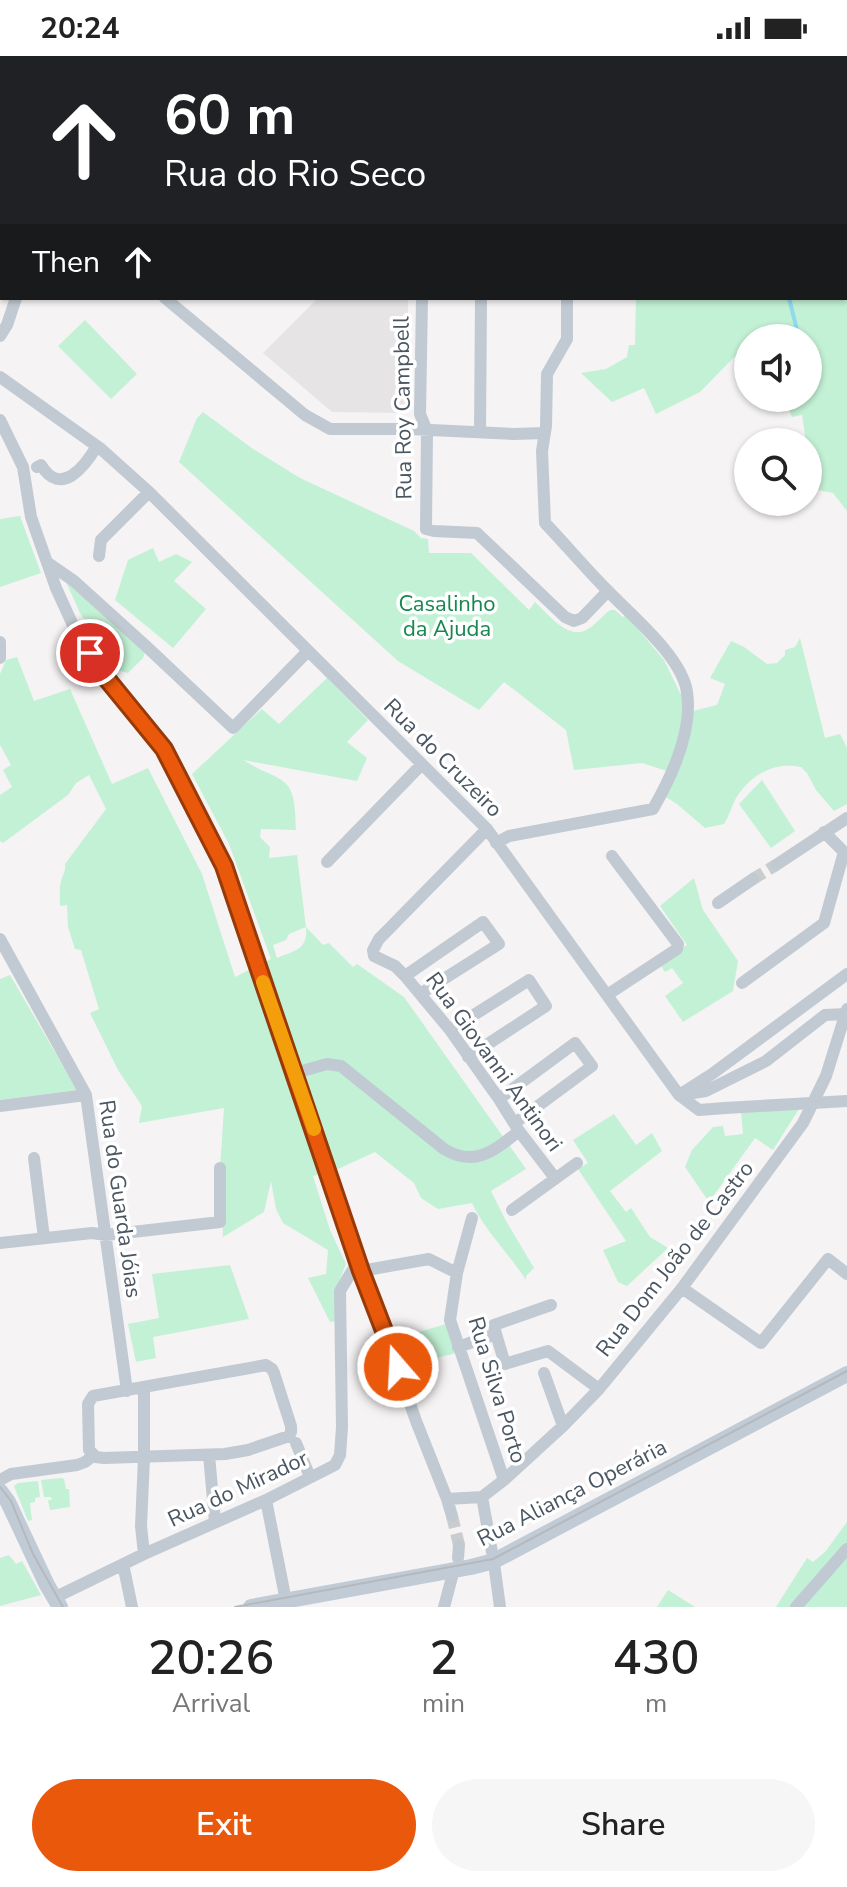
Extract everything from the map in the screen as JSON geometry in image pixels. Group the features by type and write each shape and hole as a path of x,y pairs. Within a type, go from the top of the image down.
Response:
{"street":[{"path":"0,336 15,300"},
{"path":"167,300 305,415 330,429 545,433"},
{"name":"Rua Roy Campbell","path":"422,300 420,414 427,431 426,529 477,533 565,617 574,621 582,618 608,591"},
{"path":"480,432 481,300"},
{"path":"496,843 509,836 653,809 685,736 689,712 687,688 653,637 545,523 542,451 547,374 567,339 567,300"},
{"name":"Rua do Cruzeiro","path":"0,377 97,446 149,492 487,829 679,1095"},
{"path":"0,420 23,467 31,517 56,588 77,634 102,673 164,749 224,866 360,1266 452,1516"},
{"path":"37,467 41,465 52,478 65,479 76,474 97,446"},
{"path":"99,556 101,540 149,492"},
{"path":"48,563 84,590 233,728 308,651"},
{"path":"0,642 0,658"},
{"path":"327,862 422,764"},
{"path":"776,865 847,818"},
{"name":"Rua Giovanni Antinori","path":"487,829 379,939 373,950 374,956 395,966 450,1030 555,1178"},
{"path":"742,983 824,923 844,852 824,832"},
{"path":"607,995 677,949 678,944 612,856"},
{"path":"718,903 753,879"},
{"path":"405,976 483,922 499,944 420,994"},
{"name":"Rua do Guarda Jóias","path":"0,939 86,1095 127,1391"},
{"path":"679,1095 847,974"},
{"path":"450,1030 529,980 546,1006 468,1057"},
{"path":"679,1095 706,1091 766,1061 825,1015 846,1012"},
{"name":"Rua Dom João de Castro","path":"482,1497 563,1426 599,1389 682,1288 803,1123 826,1076 846,1012"},
{"path":"295,1073 327,1064 341,1066 444,1149 457,1156 472,1158 487,1154 592,1066 575,1043 499,1099"},
{"path":"0,1106 86,1095"},
{"path":"679,1095 699,1110 847,1101"},
{"path":"34,1158 44,1238"},
{"name":"Rua Giovanni Antinori","path":"512,1210 577,1163"},
{"path":"0,1243 220,1222 220,1168"},
{"name":"Rua Silva Porto","path":"472,1218 457,1273 450,1320 504,1480"},
{"path":"360,1266 429,1259 457,1273"},
{"path":"682,1288 761,1343 828,1259 847,1274"},
{"name":"Rua do Mirador","path":"57,1602 123,1564 266,1500 335,1465 340,1455 342,1427 340,1291 360,1266"},
{"path":"551,1305 494,1325 505,1364 548,1351 599,1389"},
{"path":"458,1347 496,1334"},
{"path":"294,1438 289,1436 248,1450 209,1455 104,1458 94,1455 89,1448 88,1404 97,1395 269,1366 310,1477"},
{"path":"544,1373 563,1426"},
{"name":"Rua Aliança Operária","path":"251,1607 494,1561 847,1374"},
{"path":"144,1388 141,1526 144,1554"},
{"path":"0,1480 11,1474 77,1465 94,1455"},
{"path":"209,1455 215,1522"},
{"path":"0,1491 57,1602"},
{"path":"447,1499 482,1497 500,1607"},
{"path":"266,1500 286,1601"},
{"path":"796,1607 847,1549"},
{"path":"123,1564 132,1607"},
{"path":"444,1607 452,1577"}],"shaded area":[{"path":"316,300 408,300 407,413 332,412 263,353"}],"green space":[{"path":"636,300 847,300 847,511 833,493 822,491 822,428 804,428 802,415 792,417 790,412 822,412 822,324 734,324 734,357 700,392 656,414 644,388 612,402 581,373 606,369 627,357 629,345 635,345"},
{"path":"85,320 137,374 111,399 58,346"},
{"name":"Casalinho da Ajuda","path":"203,412 253,449 300,478 428,539 429,553 471,553 529,610 535,602 570,631 584,631 610,610 623,617 626,615 664,660 680,693 684,693 689,712 717,705 725,684 710,678 731,641 767,664 777,663 785,655 785,650 795,647 800,638 825,738 840,734 847,748 847,804 834,811 801,767 781,766 763,772 747,784 735,800 724,824 705,828 661,794 670,772 642,763 574,770 566,730 504,682 479,710 398,661 179,462 197,418"},
{"path":"20,516 41,573 0,587 0,519"},
{"path":"153,548 159,562 176,554 192,562 174,581 206,609 173,648 115,600 128,560"},
{"path":"74,581 147,647 143,658 128,673 116,670 80,613 67,584"},
{"path":"17,657 34,701 70,689 112,784 148,768 202,874 235,977 271,959 229,844 192,774 262,709 279,724 327,678 368,720 347,742 367,758 357,781 243,760 284,782 293,798 296,830 261,829 260,837 270,847 269,858 297,855 306,927 323,945 329,943 353,967 357,964 404,997 526,1169 491,1191 534,1268 526,1280 472,1203 438,1209 421,1198 414,1183 375,1152 338,1169 313,1176 330,1230 346,1264 336,1289 336,1321 330,1322 308,1278 326,1274 328,1250 283,1223 276,1209 271,1181 264,1212 223,1237 220,1168 224,1108 139,1123 142,1106 118,1070 90,1013 99,1009 81,950 75,949 68,927 67,905 60,906 60,884 65,864 106,809 89,775 76,783 68,795 3,843 0,841 0,795 12,787 3,770 11,765 0,745 0,674 6,660","holes":["306,927 306,935 299,948 277,958 273,945"]},
{"path":"762,780 795,831 771,848 739,804"},
{"path":"694,878 703,910 738,961 733,991 683,1022 665,996 683,983 672,968 665,972 659,963 687,945 660,906"},
{"path":"10,975 77,1090 0,1100 0,979"},
{"path":"799,1109 773,1150 755,1138 709,1202 685,1167 692,1150 713,1127 723,1126 725,1136 743,1134 741,1112"},
{"path":"614,1114 636,1145 652,1133 662,1151 610,1191 626,1212 631,1208 650,1237 668,1248 627,1286 618,1282 603,1250 626,1241 578,1169 588,1163 573,1140"},
{"path":"230,1265 249,1319 153,1337 156,1358 136,1362 128,1324 159,1318 152,1274"},
{"path":"446,1324 456,1353 413,1364 405,1336"},
{"path":"62,1478 66,1489 69,1489 70,1507 50,1510 48,1500 52,1500 51,1497 44,1497 41,1480"},
{"path":"38,1481 40,1497 30,1503 32,1520 28,1521 14,1486"},
{"path":"847,1522 847,1607 776,1607 807,1558 813,1562 825,1552"},
{"path":"9,1555 16,1564 22,1561 41,1595 0,1606 0,1558"},
{"path":"668,1590 695,1607 657,1607"}],"waterway":[{"path":"790,300 796,324"}],"tunnel":[{"path":"753,879 776,865"},
{"path":"452,1516 459,1545"}],"tram line":[{"path":"235,1607 493,1559 847,1371"},
{"path":"0,1487 11,1501 33,1554 63,1607"}],"slow traffic":[{"path":"263,982 314,1129"}],"route":[{"path":"90,653 102,673 173,762 224,866 361,1271 398,1367"}]}
